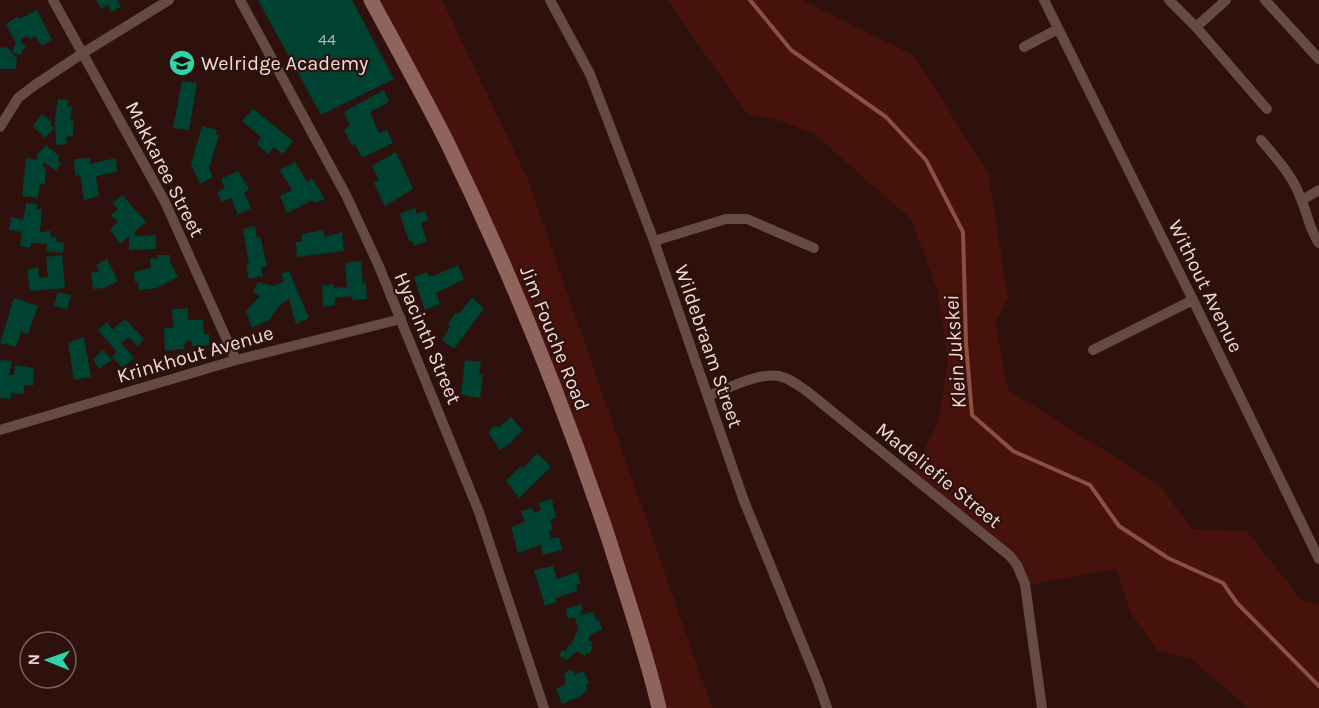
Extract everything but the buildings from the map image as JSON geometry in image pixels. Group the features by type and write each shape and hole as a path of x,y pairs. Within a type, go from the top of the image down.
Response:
{"street":[{"name":"Makkaree Street","path":"53,0 165,202 236,360"},
{"path":"0,127 18,98 83,53 169,0"},
{"name":"Hyacinth Street","path":"240,0 347,197 401,319 480,512 543,708"},
{"name":"Jim Fouche Road","path":"371,0 445,139 517,298 564,413 589,478 637,627 659,708"},
{"name":"Wildebraam Street","path":"550,0 590,75 654,241 744,501 819,682 827,708"},
{"name":"Without Avenue","path":"1044,0 1319,559"},
{"path":"1169,0 1196,27 1267,109"},
{"path":"1196,27 1226,0"},
{"path":"1265,0 1319,59"},
{"path":"1024,47 1058,29"},
{"path":"1261,140 1293,181 1302,200 1308,225 1319,243"},
{"path":"1302,200 1319,190"},
{"path":"654,241 726,219 738,218 747,219 814,248"},
{"path":"1093,350 1193,300"},
{"name":"Krinkhout Avenue","path":"0,430 236,360 401,319"},
{"name":"Madeliefie Street","path":"708,396 762,377 777,375 790,380 808,392 1010,556 1021,572 1025,584 1042,708"}],"shaded area":[{"path":"373,0 442,0 528,180 712,708 659,708 571,422"},
{"path":"667,0 802,0 913,55 988,172 1008,297 995,323 1008,390 1161,486 1191,529 1247,531 1302,601 1319,604 1319,708 1248,708 1191,659 1157,650 1130,612 1116,569 1022,586 1018,571 1002,550 912,475 938,422 948,361 937,289 911,219 814,134 778,120 748,115"}],"waterway":[{"name":"Klein Jukskei","path":"750,0 791,50 886,117 926,160 963,232 966,343 972,415 1013,451 1090,485 1119,526 1168,558 1223,583 1237,603 1319,686"}],"place":[{"name":"Welridge Academy","path":"182,63"}]}
